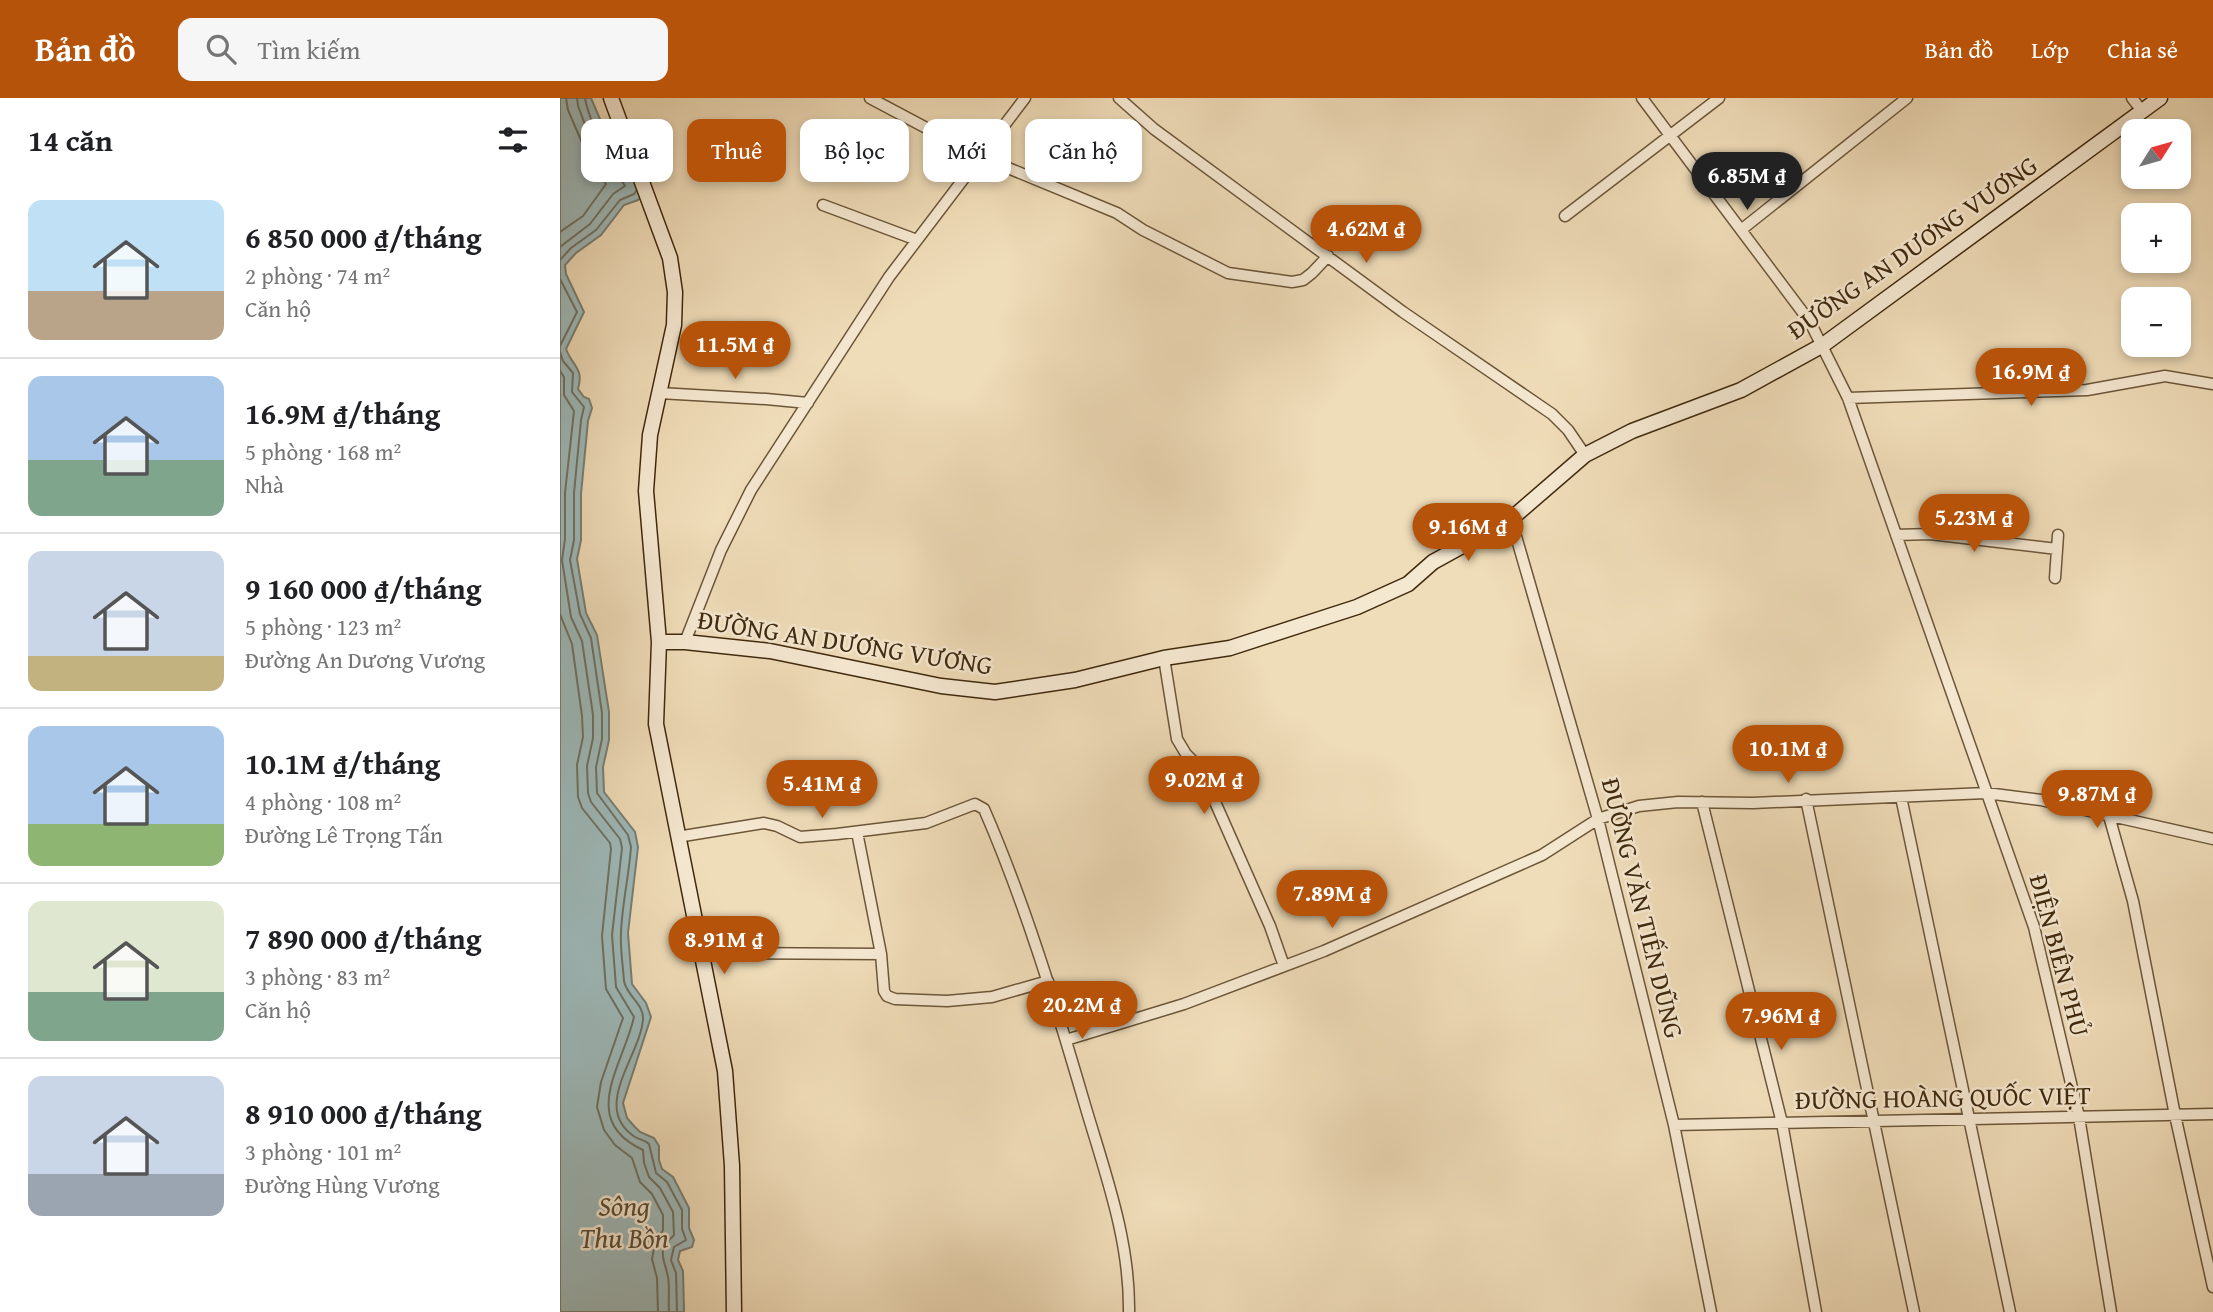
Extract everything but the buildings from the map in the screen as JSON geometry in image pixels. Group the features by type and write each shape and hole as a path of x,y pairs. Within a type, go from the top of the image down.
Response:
{"main road":[{"path":"611,98 670,258 675,292 674,325 650,435 646,491 659,642 656,723 726,1084 732,1166 734,1312"},
{"name":"ĐƯỜNG AN DƯƠNG VƯƠNG","path":"659,642 685,642 770,651 942,687 995,692 1075,680 1164,658 1230,648 1357,607 1408,584 1433,562 1511,519 1585,455 1632,431 1741,390 1824,345 2160,98"}],"street":[{"path":"870,98 923,126"},
{"path":"1008,119 1025,98"},
{"path":"1119,98 1154,129 1403,312 1552,414 1568,430 1585,455"},
{"name":"ĐIỆN BIÊN PHỦ","path":"1642,98 1810,322 1824,345 1848,398 2034,927 2078,1117 2111,1312"},
{"path":"1565,216 1719,98"},
{"path":"1741,230 1907,98"},
{"path":"2133,98 2142,111"},
{"path":"1011,169 1117,213 1143,230 1228,273 1292,282 1303,280 1328,256"},
{"path":"685,642 721,550 751,490 890,277 960,182"},
{"path":"822,205 917,240"},
{"path":"1848,398 2087,390 2165,376 2213,384"},
{"path":"659,393 808,403"},
{"name":"ĐƯỜNG VĂN TIẾN DŨNG","path":"1511,519 1598,819 1674,1125 1711,1312"},
{"path":"1896,535 1941,535 2057,549"},
{"path":"2055,578 2058,535"},
{"path":"1164,658 1177,739 1186,754 1200,768 1270,926 1284,966"},
{"path":"1066,1040 1184,1004 1324,951 1542,855 1598,819 1639,806 1986,793 2012,795 2211,839 2213,851"},
{"path":"1901,797 2010,1312"},
{"path":"1806,799 1914,1312"},
{"path":"1702,802 1782,1123 1816,1312"},
{"path":"677,838 764,823 800,837 857,832 926,823 975,804 982,807 1048,981 1121,1227 1130,1281 1129,1312"},
{"path":"2109,816 2133,901 2175,1115 2213,1286"},
{"path":"857,832 887,996 894,999 947,1000 992,997 1048,981"},
{"path":"702,955 881,954"},
{"name":"ĐƯỜNG HOÀNG QUỐC VIỆT","path":"1674,1125 2213,1114"}],"water":[{"name":"Sông Thu Bồn","path":"560,98 591,98 600,119 581,119 581,182 637,182 643,196 624,205 601,235 576,253 565,265 566,274 584,312 566,349 579,372 578,389 589,399 592,408 588,421 581,494 581,540 577,559 586,613 597,635 609,712 609,740 603,767 604,792 635,832 638,847 628,933 632,984 646,1003 651,1017 623,1103 627,1118 640,1132 654,1138 659,1146 662,1169 673,1177 689,1208 689,1228 694,1240 692,1247 680,1251 678,1260 683,1271 684,1312 560,1312"}]}
